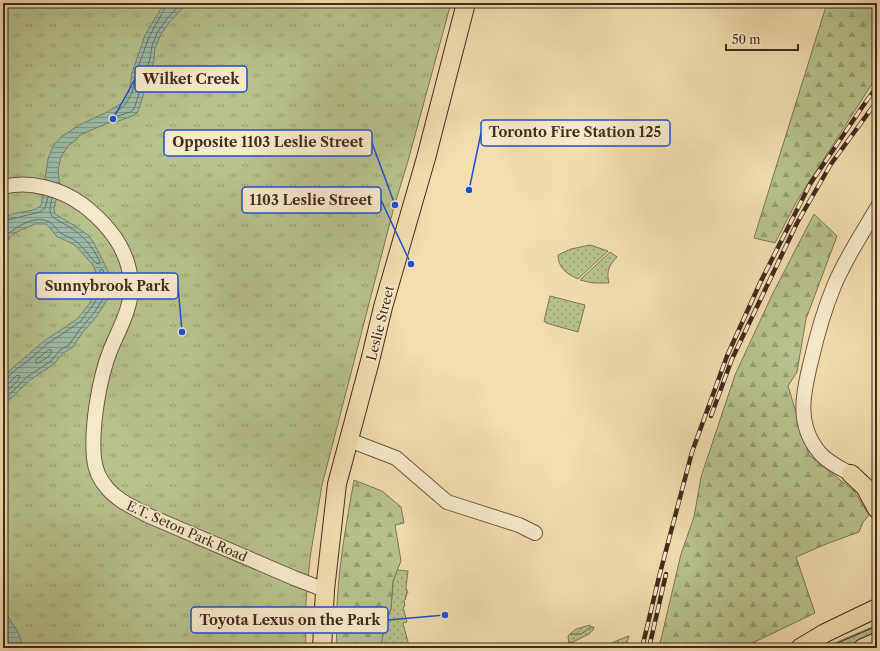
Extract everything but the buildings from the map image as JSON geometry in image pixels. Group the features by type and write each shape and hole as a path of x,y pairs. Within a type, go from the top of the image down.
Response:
{"main road":[{"name":"Leslie Street","path":"322,648 324,590 337,484 383,307 424,165 466,3"},
{"path":"851,474 877,481"},
{"path":"851,474 865,487 877,509"},
{"path":"800,648 825,633 877,608"},
{"path":"804,648 877,616"},
{"path":"863,648 877,642"}],"street":[{"name":"E.T. Seton Park Road","path":"3,187 26,185 59,192 74,199 100,219 123,250 130,274 130,300 105,366 96,412 93,448 94,460 104,484 111,492 125,503 147,515 324,590"},
{"path":"851,474 832,464 819,453 807,427 803,402 820,322 834,285 847,259 877,208"},
{"path":"349,440 396,458 447,502 519,524 535,533"}],"green space":[{"path":"3,3 451,3 394,207 322,485 310,558 305,613 306,648 3,648"},
{"path":"827,3 877,3 872,45 877,47 877,76 797,201 775,243 754,238"},
{"path":"814,214 837,236 806,319 797,372 788,386 809,455 854,491 869,515 863,522 859,532 796,557 815,613 742,648 659,648 681,554 694,517 701,477 735,375 772,295"},
{"path":"590,245 608,251 578,279 570,275 561,267 558,260 558,255 571,249"},
{"path":"610,252 617,257 609,269 609,283 593,283 580,280"},
{"path":"550,296 585,305 578,332 546,323 544,321"},
{"path":"354,480 382,491 401,507 404,523 395,525 401,561 393,581 391,609 383,630 382,642 376,647 371,648 337,648 336,627 338,585 343,543"},
{"path":"397,570 408,571 406,588 408,593 406,593 407,596 405,596 406,599 404,600 405,606 403,607 407,622 403,623 409,646 411,646 411,648 371,648 376,647 383,636 383,630 391,609 393,581"},
{"path":"590,625 591,627 581,634 570,634 576,629"},
{"path":"877,625 877,634 847,647 823,648"},
{"path":"591,627 594,627 589,634 569,644 568,636 570,634 581,634"},
{"path":"629,636 625,648 601,648 621,639"}],"water":[{"path":"164,3 187,3 161,34 155,48 154,60 138,112 132,116 116,122 108,123 80,135 68,146 61,157 58,170 60,185 54,208 55,214 89,236 94,243 110,275 107,300 97,316 72,348 63,353 54,364 30,380 3,406 3,376 44,341 77,319 90,303 97,278 93,265 75,245 56,236 46,224 35,224 13,234 3,246 3,219 12,214 32,210 41,206 48,159 53,146 60,138 79,125 122,103 129,91 132,73 145,35"},
{"path":"3,604 16,629 22,648 9,648 3,636"}],"tram line":[{"path":"826,648 877,626"}],"railway":[{"path":"642,648 692,452 727,356 760,283 810,184 877,87"},
{"path":"711,416 732,359 797,223 831,164 877,101"},
{"path":"649,648 666,574"}],"place":[{"name":"Wilket Creek","path":"113,119"},
{"name":"Toronto Fire Station 125","path":"469,190"},
{"name":"Opposite 1103 Leslie Street","path":"395,205"},
{"name":"1103 Leslie Street","path":"411,264"},
{"name":"Sunnybrook Park","path":"182,332"},
{"name":"Toyota Lexus on the Park","path":"445,615"}]}
